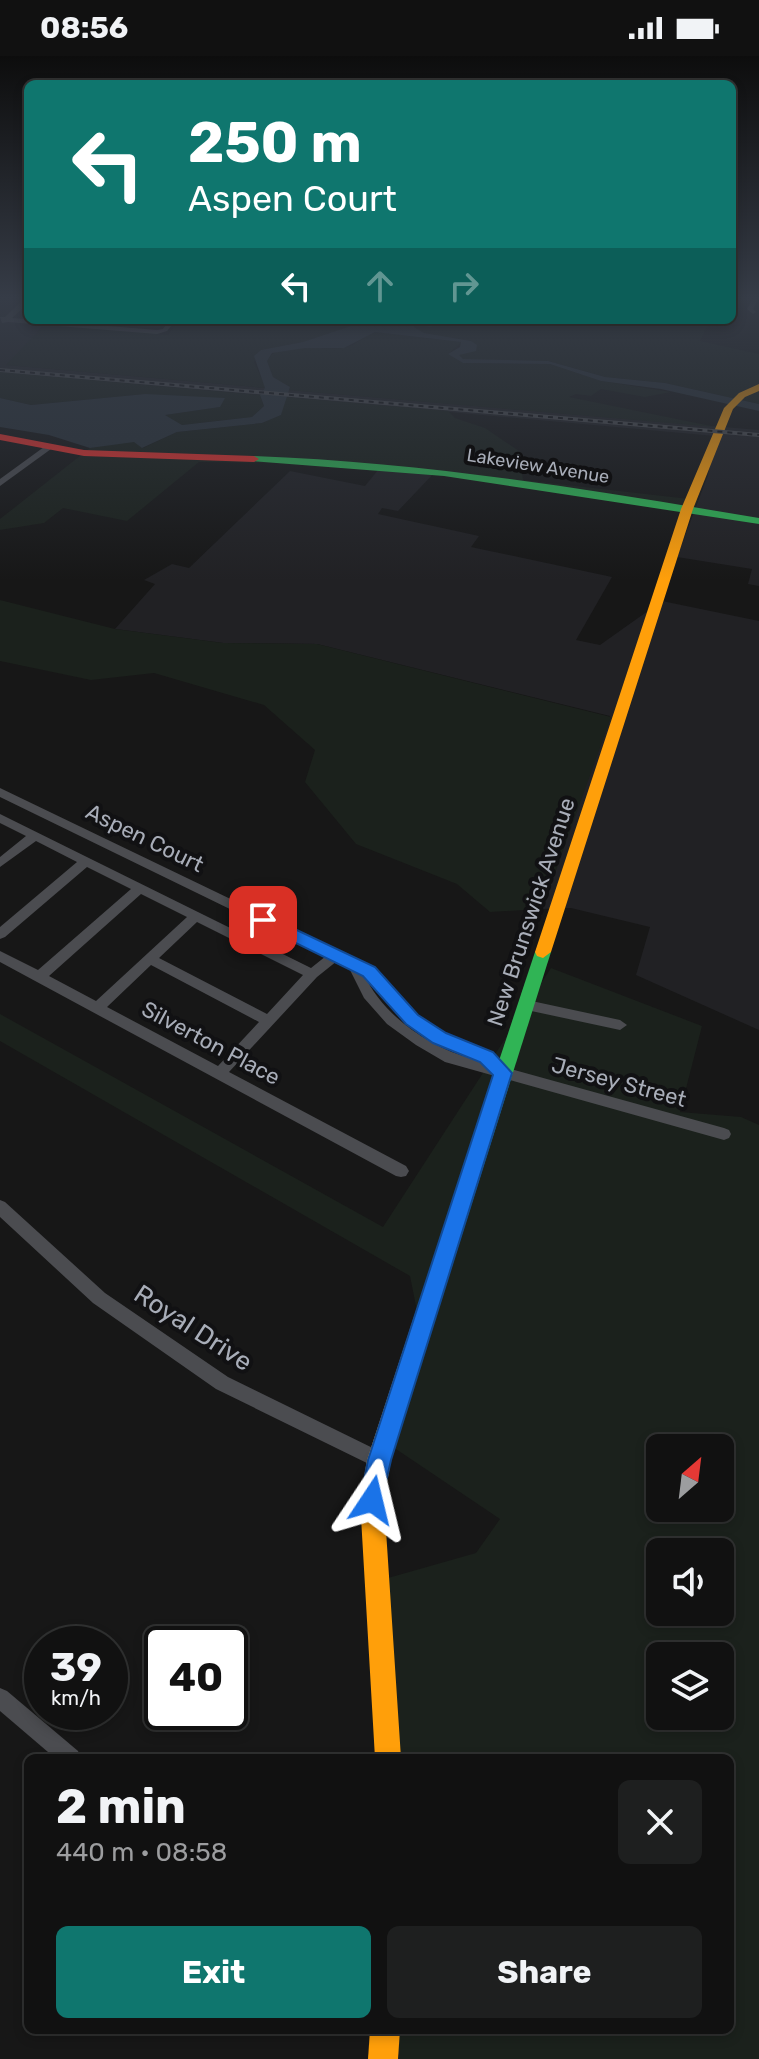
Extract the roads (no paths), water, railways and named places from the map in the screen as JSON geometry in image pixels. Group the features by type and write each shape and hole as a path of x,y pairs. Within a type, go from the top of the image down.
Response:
{"street":[{"name":"New Brunswick Avenue","path":"388,1754 372,1500 379,1460 527,1005 561,889 687,509 744,397"},
{"name":"Lakeview Avenue","path":"0,437 47,449 394,467 759,521"},
{"path":"0,483 47,449"},
{"name":"Aspen Court","path":"1,794 354,965 358,977 393,1019 426,1046 503,1073"},
{"path":"0,818 312,974"},
{"path":"0,863 35,835"},
{"path":"0,934 86,861"},
{"path":"39,977 139,888"},
{"path":"97,1008 196,916"},
{"path":"221,1072 312,974 335,955"},
{"name":"Silverton Place","path":"0,956 401,1171"},
{"path":"150,959 269,1021"},
{"path":"527,1005 620,1025"},
{"name":"Jersey Street","path":"503,1073 724,1134"},
{"name":"Royal Drive","path":"0,1207 99,1298 222,1383 379,1460"},
{"path":"0,1698 66,1754"},
{"path":"383,2059 385,2034"}],"railway":[{"path":"274,393 759,435"}]}
